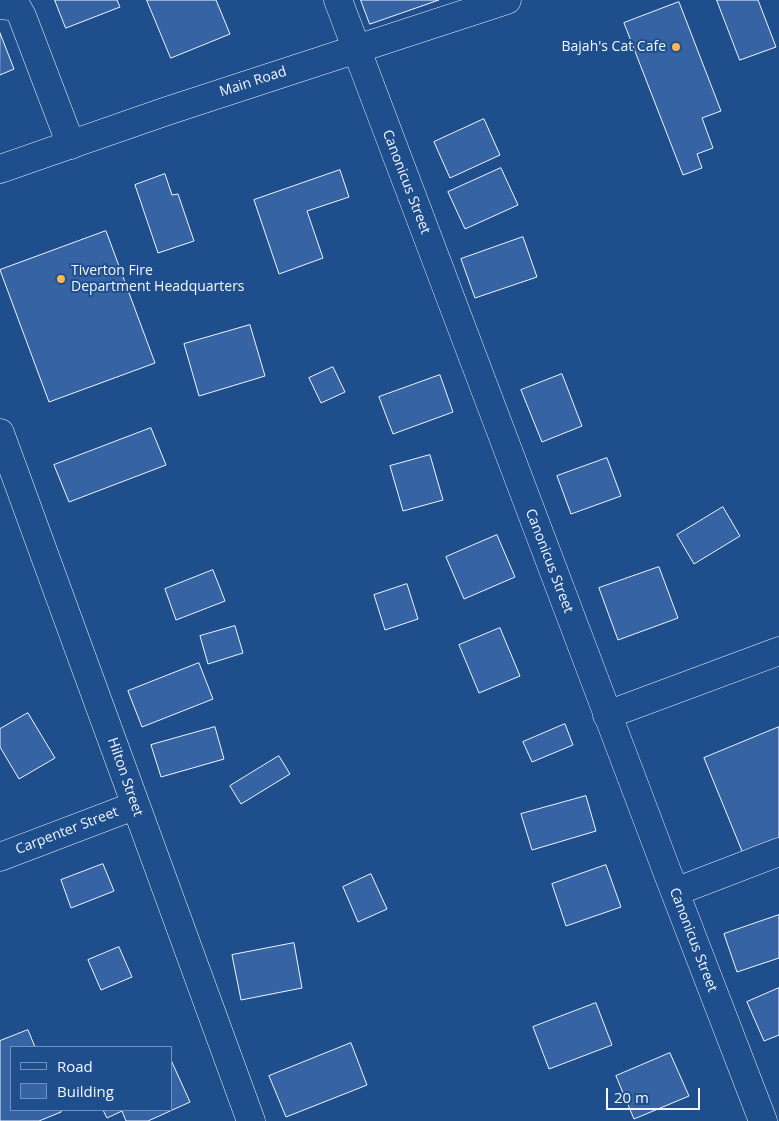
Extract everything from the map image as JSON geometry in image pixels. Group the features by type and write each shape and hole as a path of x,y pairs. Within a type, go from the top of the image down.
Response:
{"street":[{"name":"Canonicus Street","path":"338,0 607,715 763,1121"},
{"name":"Main Road","path":"0,169 356,48 507,0"},
{"path":"0,5 16,7 22,16 71,145"},
{"name":"Hilton Street","path":"0,433 250,1121"},
{"path":"607,715 779,651"},
{"name":"Carpenter Street","path":"0,857 134,806"},
{"path":"675,892 779,852"}],"building":[{"path":"55,0 117,0 120,7 66,28"},
{"path":"147,0 216,0 230,34 171,58"},
{"path":"361,0 439,0 370,24"},
{"path":"717,0 758,0 776,47 740,60"},
{"path":"679,2 721,111 702,118 713,148 697,154 702,168 683,175 624,23"},
{"path":"0,33 14,69 0,75"},
{"path":"484,119 500,155 450,178 434,142"},
{"path":"501,168 518,205 465,229 448,192"},
{"path":"340,170 349,197 307,211 323,258 279,274 254,200"},
{"path":"165,174 172,195 178,194 194,241 158,253 135,185"},
{"path":"106,231 155,363 49,402 0,270"},
{"path":"523,237 537,277 475,298 461,259"},
{"path":"250,325 265,376 199,396 184,344"},
{"path":"333,367 345,392 321,403 309,378"},
{"path":"562,374 582,426 542,442 521,390"},
{"path":"440,375 453,412 393,434 379,397"},
{"path":"151,428 166,465 69,502 54,465"},
{"path":"430,455 443,500 403,511 390,466"},
{"path":"607,458 621,496 571,514 557,476"},
{"path":"723,507 740,536 694,564 677,535"},
{"path":"497,535 515,577 464,599 446,557"},
{"path":"659,567 678,618 618,640 599,588"},
{"path":"213,570 225,601 176,620 165,589"},
{"path":"407,584 418,619 385,630 374,595"},
{"path":"235,626 243,653 208,664 200,636"},
{"path":"500,628 520,676 479,693 459,645"},
{"path":"199,663 213,699 142,727 128,691"},
{"path":"28,713 55,758 19,779 0,747 0,729"},
{"path":"565,724 573,745 532,762 523,742"},
{"path":"215,727 224,759 161,777 151,745"},
{"path":"779,727 779,842 744,856 704,758"},
{"path":"279,756 290,774 241,804 230,786"},
{"path":"586,796 596,831 532,850 521,814"},
{"path":"103,864 114,891 71,908 61,880"},
{"path":"606,865 621,907 566,926 552,884"},
{"path":"371,874 387,909 358,922 343,887"},
{"path":"779,915 779,958 737,972 724,934"},
{"path":"294,943 302,988 241,1000 232,955"},
{"path":"119,947 132,977 101,990 88,960"},
{"path":"779,988 779,1035 764,1041 747,1002"},
{"path":"596,1003 612,1045 549,1069 533,1027"},
{"path":"28,1030 35,1046 10,1046 10,1111 61,1112 39,1121 0,1121 0,1041"},
{"path":"351,1043 367,1085 286,1117 269,1076"},
{"path":"670,1053 689,1096 634,1119 616,1076"},
{"path":"172,1062 190,1102 172,1110"},
{"path":"104,1111 122,1111 107,1118"},
{"path":"122,1111 170,1111 148,1121 126,1121"}],"place":[{"name":"Bajah's Cat Cafe","path":"676,47"},
{"name":"Tiverton Fire Department Headquarters","path":"61,279"}]}
